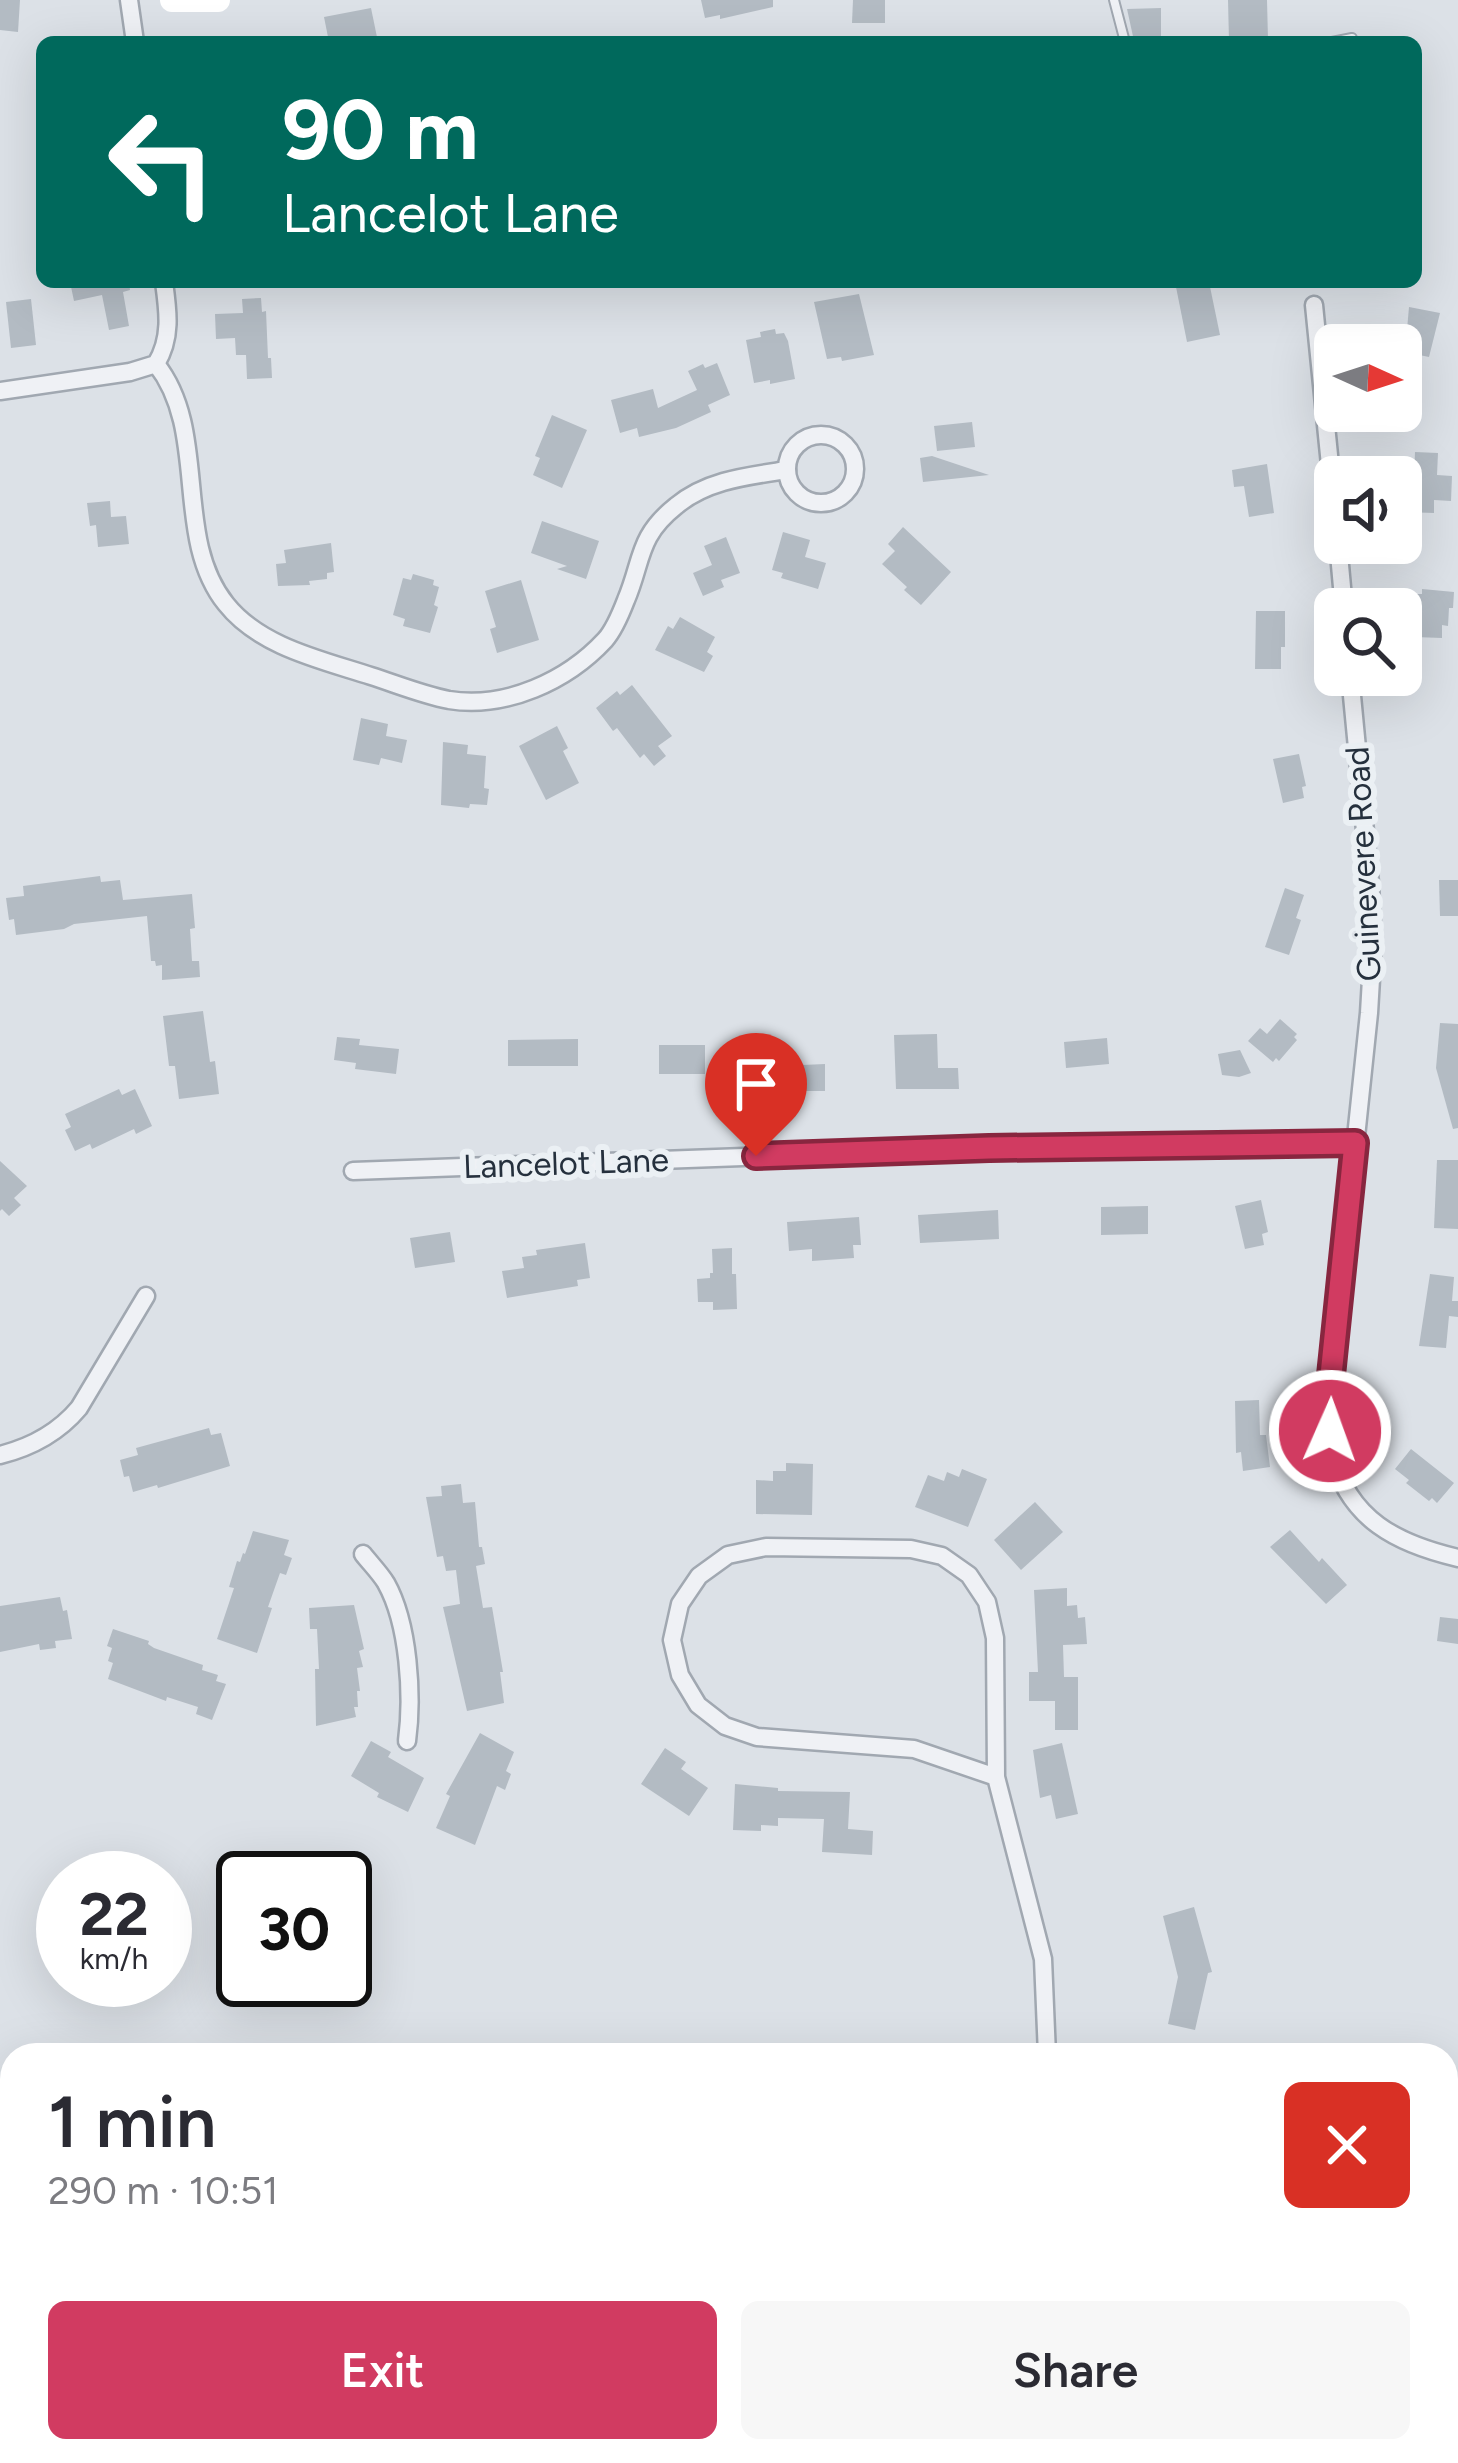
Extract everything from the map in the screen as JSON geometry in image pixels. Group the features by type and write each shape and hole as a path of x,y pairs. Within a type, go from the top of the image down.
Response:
{"main road":[{"path":"172,0 218,0"}],"street":[{"path":"129,0 134,36"},
{"path":"0,391 156,364 167,334 164,288"},
{"path":"1314,305 1329,456"},
{"path":"156,364 173,390 184,430 199,542 211,583 230,609 260,633 302,654 449,700 486,702 528,692 568,670 607,638 628,597 641,548 677,504 724,481 787,470"},
{"path":"824,435 845,444 855,464 850,488 842,497 818,504 796,493 787,470 788,459 802,440 824,435"},
{"name":"Guinevere Road","path":"1352,696 1373,945 1330,1385 1330,1431 1333,1453 1352,1496 1382,1529 1424,1550 1458,1558"},
{"name":"Lancelot Lane","path":"353,1171 989,1148 1355,1143"},
{"path":"0,1455 43,1439 69,1420 146,1297"},
{"path":"996,1777 914,1749 757,1737 725,1726 698,1705 680,1675 672,1640 680,1604 713,1565 728,1556 766,1547 911,1549 942,1556 969,1575 987,1602 995,1638 996,1777 1043,1959 1046,2043"},
{"path":"363,1554 386,1582 404,1636 407,1741"}],"lane":[{"path":"1114,0 1123,36"}],"building":[{"path":"0,0 20,0 18,32 0,30"},
{"path":"701,0 773,0 773,7 705,18"},
{"path":"853,0 885,0 885,23 852,23"},
{"path":"1228,0 1267,0 1268,36 1229,36"},
{"path":"371,8 377,36 328,36 324,17"},
{"path":"1161,8 1161,36 1133,36 1127,9"},
{"path":"71,288 130,288 123,292 129,326 109,330 102,295 74,301"},
{"path":"1176,288 1210,288 1220,335 1187,342"},
{"path":"859,294 874,355 827,359 814,302"},
{"path":"261,298 272,378 247,379 246,355 236,355 235,338 216,339 215,314 243,313 242,299"},
{"path":"31,299 36,345 11,348 6,302"},
{"path":"1409,307 1440,313 1429,357 1422,356 1422,324 1407,324"},
{"path":"775,329 788,341 795,379 754,383 746,340"},
{"path":"717,363 730,395 708,405 711,412 676,428 639,437 637,428 620,433 611,400 653,389 658,408 697,390 688,371"},
{"path":"552,415 587,430 562,488 533,475 540,458 535,456"},
{"path":"972,422 975,447 937,451 934,426"},
{"path":"1415,452 1438,453 1437,475 1452,476 1451,501 1434,500 1434,513 1422,513 1422,456"},
{"path":"932,456 989,475 923,482 920,458"},
{"path":"1267,464 1274,513 1249,517 1244,486 1234,487 1232,470"},
{"path":"110,501 111,517 126,516 129,544 98,547 87,503"},
{"path":"542,521 599,541 586,579 557,569 567,566 531,553"},
{"path":"903,527 951,572 921,605 882,564 895,551 888,544"},
{"path":"783,532 810,540 805,557 826,563 818,589 781,578 783,573 772,570"},
{"path":"726,537 740,573 721,580 724,587 703,596 693,573 712,565 704,546"},
{"path":"331,543 334,572 327,573 327,579 278,586 276,564 286,563 284,550"},
{"path":"413,574 434,580 433,585 439,587 430,633 403,626 405,619 393,615 403,578 411,580"},
{"path":"521,580 539,640 497,653 490,629 496,627 485,591"},
{"path":"1422,589 1454,592 1442,638 1422,637"},
{"path":"1256,611 1285,611 1281,669 1255,669"},
{"path":"680,617 715,637 707,652 713,656 704,672 655,650 668,626 673,629"},
{"path":"632,685 672,736 658,746 666,756 654,766 644,754 640,758 617,728 613,731 596,708"},
{"path":"361,718 388,724 386,736 407,740 402,763 381,758 379,765 353,760"},
{"path":"557,726 579,783 546,800 519,746"},
{"path":"443,742 468,745 467,754 486,756 487,805 441,805"},
{"path":"1299,754 1304,798 1283,803 1273,759"},
{"path":"100,876 101,882 120,880 123,900 192,894 192,961 199,961 200,977 162,980 162,965 151,961 147,916 16,935 6,898 24,896 23,886"},
{"path":"1439,880 1458,880 1458,916 1440,916"},
{"path":"1285,888 1304,895 1289,955 1265,947"},
{"path":"203,1011 219,1094 179,1099 163,1016"},
{"path":"1280,1019 1297,1034 1297,1040 1273,1062 1248,1041 1260,1028 1267,1034"},
{"path":"1440,1023 1458,1024 1458,1128 1453,1129 1436,1068"},
{"path":"937,1034 938,1068 958,1068 959,1089 896,1089 894,1035"},
{"path":"337,1037 360,1039 359,1045 399,1049 396,1074 355,1069 356,1063 334,1060"},
{"path":"1107,1038 1109,1064 1066,1068 1064,1042"},
{"path":"578,1039 578,1066 508,1066 508,1040"},
{"path":"659,1045 705,1045 705,1074 659,1074"},
{"path":"1240,1050 1251,1073 1222,1075 1218,1054"},
{"path":"756,1061 780,1061 780,1066 825,1064 825,1091 793,1091 792,1084 756,1085"},
{"path":"119,1089 122,1095 135,1089 152,1126 75,1151 65,1130 71,1127 65,1114"},
{"path":"1437,1160 1458,1160 1458,1229 1434,1228"},
{"path":"0,1161 27,1186 14,1198 21,1205 9,1216 0,1211"},
{"path":"1261,1200 1268,1232 1262,1234 1264,1245 1245,1249 1235,1206"},
{"path":"1148,1206 1148,1234 1101,1235 1101,1207"},
{"path":"998,1210 999,1239 920,1243 918,1215"},
{"path":"859,1217 861,1245 853,1245 854,1258 812,1261 812,1249 789,1251 787,1222"},
{"path":"450,1232 455,1262 415,1268 410,1238"},
{"path":"585,1243 590,1278 577,1280 578,1286 507,1298 502,1271 524,1268 522,1257 537,1255 536,1250"},
{"path":"732,1248 737,1309 713,1310 713,1302 698,1302 697,1279 710,1278 713,1273 712,1249"},
{"path":"1430,1274 1454,1277 1452,1301 1458,1301 1458,1317 1449,1316 1446,1348 1419,1346"},
{"path":"1259,1400 1260,1435 1266,1435 1270,1467 1243,1471 1241,1452 1236,1453 1235,1401"},
{"path":"209,1428 211,1435 221,1433 230,1466 133,1492 120,1460 138,1455 136,1448"},
{"path":"1411,1449 1454,1483 1437,1503 1406,1483 1409,1480 1395,1469"},
{"path":"786,1463 813,1464 812,1515 756,1514 756,1480 773,1481 773,1471 786,1471"},
{"path":"962,1469 987,1479 968,1527 915,1507 928,1475 944,1481 947,1472 959,1477"},
{"path":"461,1484 463,1503 475,1502 485,1564 476,1566 483,1608 492,1607 504,1703 467,1711 443,1607 460,1604 456,1570 446,1571 443,1556 437,1557 426,1497 442,1496 441,1486"},
{"path":"1035,1502 1063,1532 1021,1570 994,1540"},
{"path":"1290,1530 1347,1585 1326,1604 1270,1547"},
{"path":"253,1531 289,1540 284,1555 292,1558 286,1575 280,1573 257,1653 217,1639 234,1588 229,1587 237,1561 245,1554"},
{"path":"1067,1588 1067,1606 1077,1605 1078,1618 1085,1617 1087,1644 1063,1645 1064,1677 1078,1677 1078,1730 1055,1730 1055,1701 1029,1701 1029,1672 1038,1672 1034,1590"},
{"path":"60,1597 72,1639 55,1641 56,1648 40,1650 39,1644 0,1652 0,1606"},
{"path":"354,1605 364,1649 359,1651 363,1667 357,1668 356,1717 316,1726 317,1629 310,1629 309,1608"},
{"path":"1440,1617 1458,1619 1458,1644 1437,1641"},
{"path":"113,1629 218,1675 216,1681 226,1684 212,1720 196,1714 198,1707 167,1697 166,1701 108,1679 113,1663 108,1661 112,1648 107,1646"},
{"path":"480,1733 514,1752 505,1790 497,1786 475,1845 436,1828 450,1796 446,1794"},
{"path":"371,1741 424,1778 408,1812 377,1797 379,1793 351,1776"},
{"path":"1062,1743 1078,1814 1056,1819 1051,1795 1040,1798 1033,1750"},
{"path":"665,1748 686,1762 681,1769 708,1788 689,1816 641,1784"},
{"path":"735,1784 778,1791 850,1792 848,1829 873,1831 872,1855 822,1852 824,1819 778,1818 778,1826 761,1825 761,1831 733,1830"},
{"path":"1194,1907 1212,1972 1195,2030 1168,2024 1178,1977 1163,1916"}],"route":[{"path":"756,1156 1355,1143 1330,1385 1330,1431"}]}
